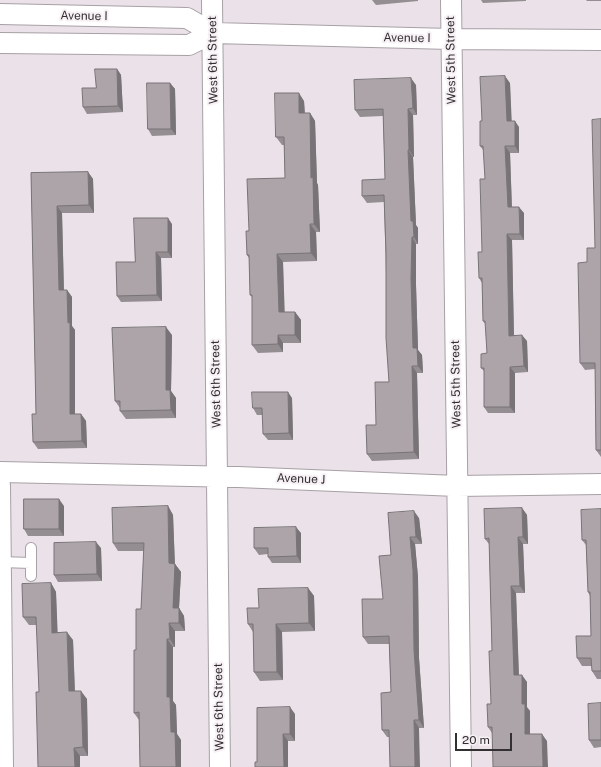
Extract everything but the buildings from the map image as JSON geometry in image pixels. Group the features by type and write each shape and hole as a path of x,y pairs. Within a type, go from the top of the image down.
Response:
{"street":[{"name":"West 6th Street","path":"212,0 220,767"},
{"name":"West 5th Street","path":"451,0 461,767"},
{"name":"Avenue I","path":"0,14 187,18 213,33"},
{"name":"Avenue I","path":"0,43 189,45 213,33 451,39 601,40"},
{"name":"Avenue J","path":"0,472 217,476 457,486 601,484"},
{"path":"0,485 3,767"}],"lane":[{"path":"31,548 31,576"},
{"path":"1,562 31,563"}]}
